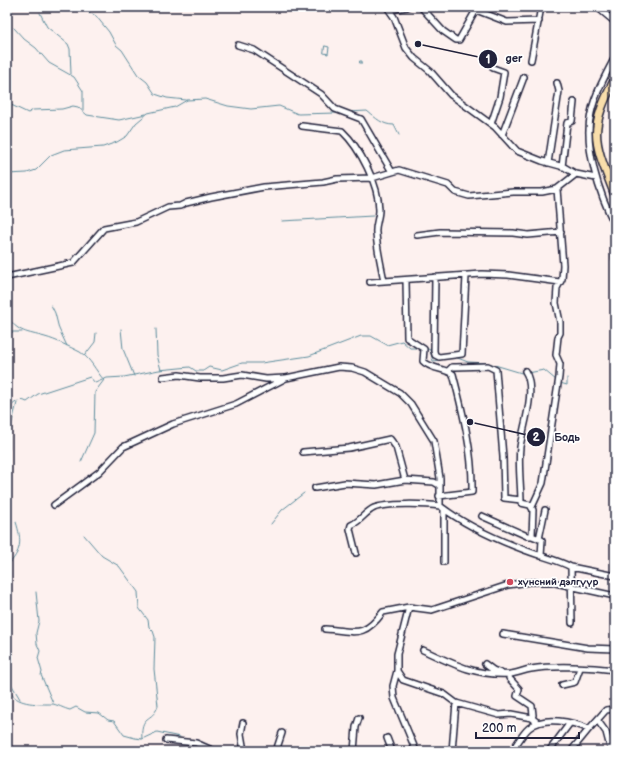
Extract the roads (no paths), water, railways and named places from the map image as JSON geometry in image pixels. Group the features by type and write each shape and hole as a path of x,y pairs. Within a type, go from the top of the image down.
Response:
{"main road":[{"path":"615,79 602,104 597,119 597,150 615,194"}],"street":[{"path":"407,7 389,9 394,17 406,48 414,58 430,71 451,94 491,124 517,151 562,167 576,174 596,178"},
{"path":"421,7 444,31 456,40 459,40 474,9 507,22 539,21"},
{"path":"531,60 541,7"},
{"path":"597,7 615,22"},
{"path":"612,7 615,15"},
{"path":"238,45 254,50 321,94 335,109 361,118 392,172"},
{"path":"615,57 596,97 590,115 591,154 596,178 615,225 615,258"},
{"path":"491,124 496,110 504,72 493,68"},
{"path":"502,134 524,77"},
{"path":"548,163 559,91 557,83"},
{"path":"562,167 565,130 567,123 572,121 574,102"},
{"path":"302,126 342,132 364,160 372,178 379,208 379,218 376,223 376,232 384,281"},
{"path":"7,277 73,263 104,228 136,222 168,207 180,206 186,202 211,196 264,187 323,182 337,179 372,178 398,170 448,185 455,192 469,196 514,192 542,192 557,189 576,174"},
{"path":"532,536 532,507 543,483 554,418 560,364 556,355 558,337 560,334 556,303 560,282 562,279 563,265 557,189"},
{"path":"417,235 440,232 513,233 528,235 560,232"},
{"path":"370,282 482,274 508,275 560,282"},
{"path":"435,277 434,350 435,355 439,357 462,354 466,276"},
{"path":"406,280 407,338 424,349 423,361 426,365 448,371 453,374 466,427 472,472 472,492 439,496"},
{"path":"448,371 452,367 456,366 488,366 496,370 503,457 504,498 521,500"},
{"path":"163,377 179,375 200,378 242,376 266,379 286,378 339,367 352,368 364,372 400,392 423,421 434,441 437,458 439,496 442,507 444,562"},
{"path":"525,371 528,377 529,385 525,425 520,448 521,503 530,504 532,507"},
{"path":"54,505 99,472 123,447 174,424 236,404 286,378"},
{"path":"303,452 349,448 390,440 396,447 405,480"},
{"path":"315,488 345,483 376,485 405,480 434,482 439,485"},
{"path":"356,553 350,529 351,525 356,523 359,519 374,508 422,504 442,507 477,530 541,556 559,561 571,567 615,576"},
{"path":"539,538 545,510"},
{"path":"482,516 527,536 532,536 542,540 541,556"},
{"path":"571,567 572,623"},
{"path":"325,629 361,632 374,624 383,612 409,607 432,610 512,584 551,582 615,596"},
{"path":"409,607 397,654 397,671 393,686 394,698 416,751"},
{"path":"503,634 543,642 615,649"},
{"path":"423,650 448,662 461,665 476,672 491,675 520,673 530,669 553,667 615,670"},
{"path":"485,664 493,670 504,674"},
{"path":"562,685 575,682 580,668"},
{"path":"397,671 403,680 444,694 456,703 494,714 532,718 538,723"},
{"path":"510,674 509,678 518,689 517,696 532,706 532,718"},
{"path":"452,751 456,703"},
{"path":"571,751 606,710 615,709"},
{"path":"354,751 355,732 359,718"},
{"path":"598,720 606,732 610,751"},
{"path":"512,751 528,729 538,723 555,721 570,723 589,729"},
{"path":"243,723 241,734 244,751"},
{"path":"549,751 570,723"},
{"path":"276,751 282,734"},
{"path":"387,738 392,751"},
{"path":"166,740 196,743 214,751"}],"waterway":[{"path":"79,7 96,16 109,32 116,45 122,50 138,75 147,82 155,94 167,98 186,100"},
{"path":"40,13 47,27 68,44 70,49 71,74"},
{"path":"14,28 24,39 36,48 49,63 74,77 83,91 83,110"},
{"path":"325,46 329,47 328,54 324,53 325,46"},
{"path":"360,61 362,61 362,63 360,63 360,61"},
{"path":"7,174 27,173 36,170 51,155 64,150 103,147 117,142 127,136 136,123 148,113 175,107 187,100 205,99 228,106 251,109 279,106 298,114 337,113"},
{"path":"7,103 28,113 33,110 62,109 73,106 78,107 87,115 119,120 146,114"},
{"path":"348,112 367,111 376,119 390,125 394,125 399,135"},
{"path":"282,221 373,216"},
{"path":"51,305 55,313 59,329 67,346"},
{"path":"7,316 15,326 23,331 54,340 80,352 90,361 104,380 95,392 94,433 81,462"},
{"path":"121,329 123,349 134,376"},
{"path":"156,329 157,355 161,370"},
{"path":"7,332 22,332"},
{"path":"85,355 95,342 96,333"},
{"path":"7,410 21,400 27,402 38,394 90,377 95,383 107,378 124,377 159,370 190,367 196,371 203,371 209,367 222,370 242,363 261,363 309,356 361,336 371,336 387,345 402,341 410,348 417,348"},
{"path":"424,347 430,350 433,361 450,358"},
{"path":"455,357 468,362 488,363 525,374"},
{"path":"528,373 544,370 556,380"},
{"path":"560,383 567,385 567,378"},
{"path":"9,449 9,433 17,403"},
{"path":"271,524 282,510 304,493"},
{"path":"7,566 16,555 19,546 20,540 16,522"},
{"path":"84,535 102,556 119,566 138,592 139,608 148,620 149,627 153,631 155,637 154,669 158,706 153,715 147,719 143,725 142,739"},
{"path":"36,592 39,621 36,633 37,644 40,651 38,658 42,672 41,675 53,703"},
{"path":"7,641 11,649 7,667"},
{"path":"7,677 20,699"},
{"path":"7,694 11,693 14,697 24,702 54,704 70,710 76,707 85,712 99,713 108,720 114,721 124,735 135,738 142,739 157,732 180,737"}],"place":[{"name":"ger","path":"418,44"},
{"name":"Бодь","path":"470,422"},
{"name":"хүнсний дэлгүүр","path":"510,582"}]}
